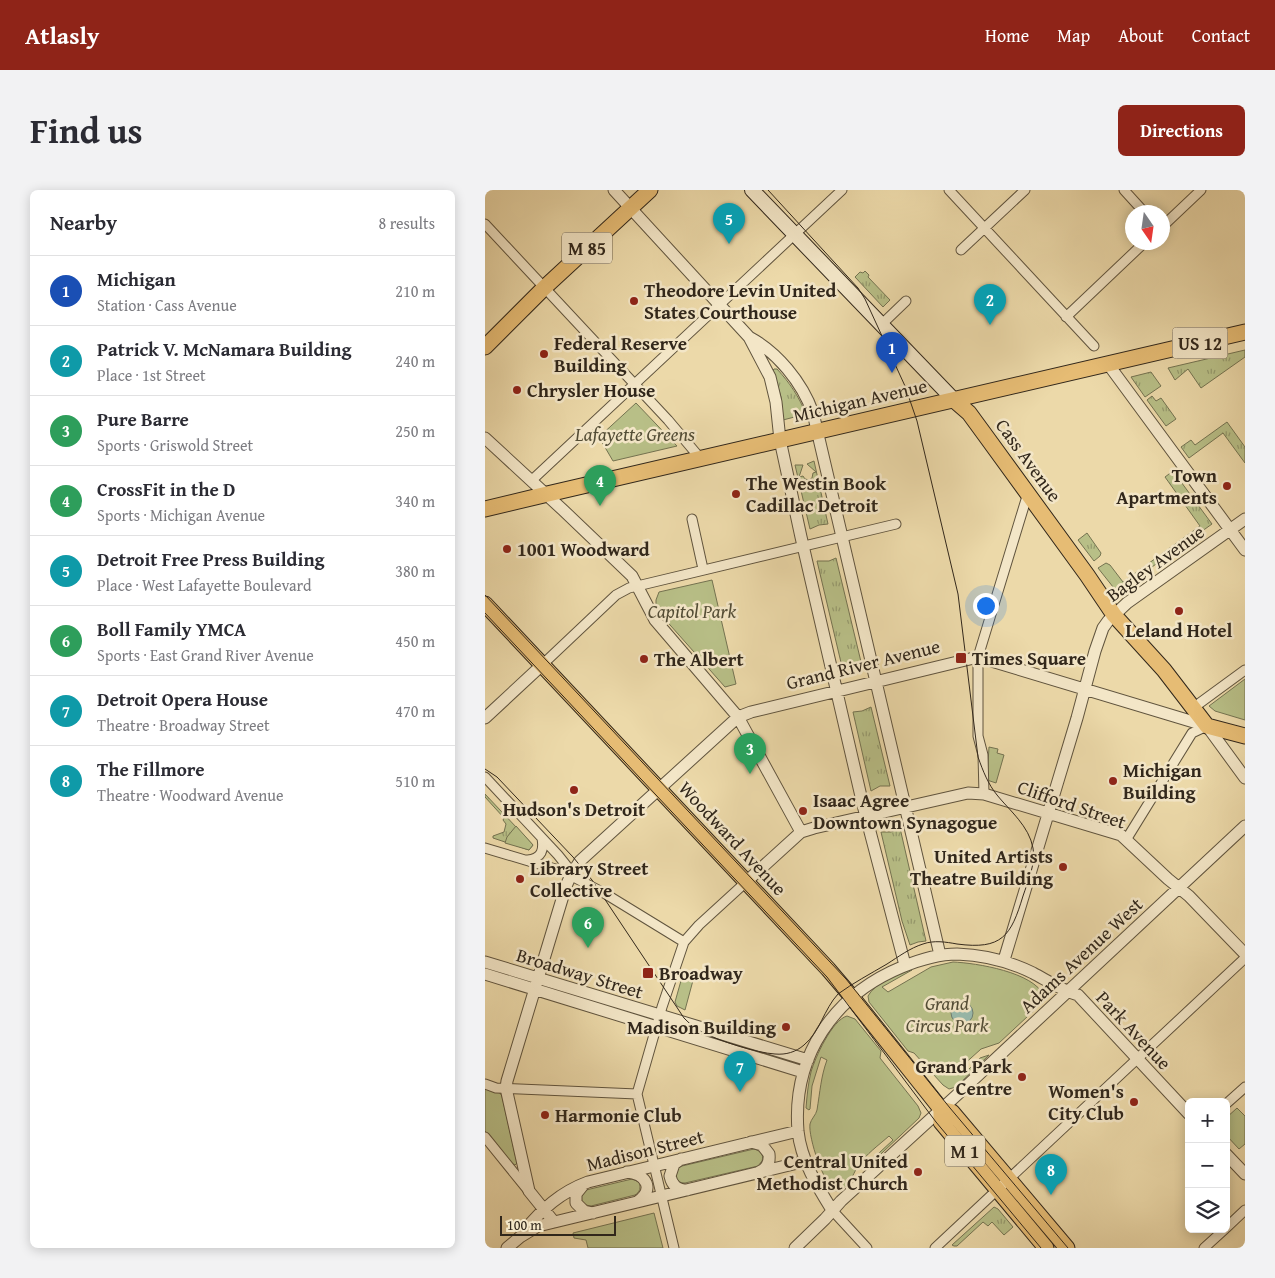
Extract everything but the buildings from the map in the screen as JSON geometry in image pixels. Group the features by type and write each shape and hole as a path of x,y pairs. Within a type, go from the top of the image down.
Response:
{"main road":[{"name":"M 85","path":"485,347 544,288 650,190"},
{"name":"Cass Avenue","path":"752,190 881,325 969,413 1114,615 1159,664 1207,726"},
{"name":"Michigan Avenue","path":"485,509 1245,332"},
{"name":"Woodward Avenue","path":"485,604 851,996 941,1109 952,1112 1067,1248"},
{"path":"1207,726 1245,736"},
{"name":"Woodward Avenue","path":"941,1109 941,1122 1047,1248"}],"street":[{"path":"614,190 749,337 766,367 773,386 780,440 803,546 866,817 905,965"},
{"path":"531,481 842,190"},
{"path":"949,190 1094,346"},
{"path":"961,250 1025,190"},
{"path":"1124,190 1138,205"},
{"path":"1170,219 1201,190"},
{"path":"485,224 633,385 668,420 700,458"},
{"path":"1066,317 1137,250"},
{"path":"881,325 906,301"},
{"path":"749,337 763,345 785,367 810,406 877,682 940,956"},
{"path":"1108,364 1245,550"},
{"path":"485,438 632,576 655,620 738,717 801,832"},
{"path":"984,794 983,755 978,736 979,657 1028,493"},
{"path":"692,519 703,569"},
{"name":"Bagley Avenue","path":"1004,960 1103,628 1127,603 1245,519"},
{"path":"485,718 616,595 637,586 703,569 896,524"},
{"path":"979,657 1207,726"},
{"name":"Grand River Avenue","path":"506,1088 536,984 571,875 580,861 638,807 738,717 751,712 979,657"},
{"path":"1193,708 1245,670"},
{"path":"1126,840 1192,734 1207,726"},
{"name":"Cass Avenue","path":"1207,726 1245,778"},
{"path":"485,777 542,837 566,865 571,875"},
{"name":"Clifford Street","path":"746,882 801,832 968,793 984,794 1121,835 1179,888 1245,956"},
{"name":"Adams Avenue West","path":"795,1248 841,1201 1245,826"},
{"path":"527,861 533,860 542,853 544,846 542,837"},
{"path":"485,848 571,875 605,893 684,942"},
{"path":"674,1248 637,1094 656,1027 684,942 699,925 746,882"},
{"name":"Park Avenue","path":"832,1210 806,1161 798,1131 798,1095 803,1072 813,1048 836,1011 851,996 887,973 919,960 940,956 979,955 1004,960 1032,972 1067,992 1078,995 1185,1110"},
{"path":"935,1248 1245,956"},
{"name":"Broadway Street","path":"485,962 536,984 656,1027 803,1072"},
{"name":"Broadway Street","path":"485,974 536,984 660,1015 808,1060"},
{"path":"485,1084 496,1088 637,1094"},
{"path":"1230,1100 1245,1087"},
{"path":"506,1088 529,1191"},
{"name":"Madison Street","path":"520,1237 544,1209 563,1194 588,1182 798,1131"},
{"path":"485,1136 554,1222"},
{"path":"751,1142 762,1145 769,1154 769,1164 757,1173"},
{"path":"682,1158 674,1164 670,1176 679,1190 687,1190"},
{"path":"1230,1158 1245,1174"},
{"name":"Madison Street","path":"507,1248 538,1226 806,1161"},
{"path":"625,1172 640,1175 647,1183 645,1196 633,1203"},
{"path":"588,1182 579,1188 575,1198 580,1208 593,1213"},
{"path":"832,1210 867,1248"},
{"path":"1230,1224 1245,1210"},
{"path":"1204,1248 1220,1233"}],"green space":[{"path":"865,271 869,275 868,277 890,300 883,307 855,277 860,272 863,273"},
{"path":"1245,350 1245,357 1201,388 1188,369 1175,380 1168,368"},
{"path":"774,369 777,369 790,385 806,414 783,420 781,397"},
{"path":"1151,372 1161,386 1145,397 1131,377"},
{"path":"1152,396 1156,401 1161,398 1176,419 1166,426 1147,400"},
{"name":"Lafayette Greens","path":"636,403 677,446 613,461 599,437"},
{"path":"1227,422 1245,447 1245,463 1223,433 1189,458 1181,447 1191,440 1195,445"},
{"path":"814,461 828,524 810,529 795,465 803,465 799,477 803,476 809,480 812,478 813,473 816,472 807,464"},
{"path":"1173,471 1212,524 1117,592 1098,568 1106,563 1110,565 1123,582 1200,526 1165,477"},
{"path":"1087,533 1101,553 1094,561 1078,540"},
{"path":"836,558 862,666 852,667 843,671 817,561 829,561"},
{"name":"Capitol Park","path":"712,580 736,684 725,687 663,617 656,605 659,592"},
{"path":"1245,679 1245,720 1215,711 1209,706"},
{"path":"871,707 890,786 880,786 871,791 853,712"},
{"path":"989,747 998,749 997,753 1004,755 996,783 987,780"},
{"path":"485,794 533,845 529,850 493,838 493,836 504,832 506,824 503,820 504,818 485,797"},
{"path":"516,826 533,845 529,850 505,843 507,837"},
{"path":"900,828 926,941 910,945 902,921 881,832 891,832"},
{"name":"Grand Circus Park","path":"953,962 976,964 1017,975 1038,988 1044,996 1042,1003 999,1043 981,1049 961,1067 966,1072 980,1058 989,1055 956,1087 949,1089 943,1085 914,1053 908,1051 869,1002 868,996 875,987 891,977 908,970 912,970 882,987 888,992 931,967"},
{"path":"684,970 695,973 685,1010 677,1006 675,1002"},
{"name":"Grand Circus Park","path":"847,1016 855,1019 881,1051 880,1058 918,1106 921,1113 919,1118 865,1169 866,1165 893,1140 889,1136 873,1150 858,1166 850,1182 844,1188 836,1191 831,1187 822,1171 814,1150 810,1130 810,1124 817,1110 827,1060 821,1057 812,1086 810,1109 806,1108 810,1076 816,1058 830,1032 841,1019"},
{"path":"485,1088 500,1093 502,1096 517,1163 515,1165 511,1163 485,1131"},
{"path":"1237,1108 1245,1116 1245,1144 1239,1149 1230,1139 1230,1114"},
{"path":"754,1149 760,1152 763,1159 758,1166 685,1183 678,1181 675,1175 678,1168 682,1166"},
{"path":"632,1179 640,1184 639,1191 635,1195 591,1206 582,1202 581,1196 586,1190"},
{"path":"994,1207 998,1209 1013,1227 1004,1235 992,1222 988,1226 983,1222 957,1246 952,1245"},
{"path":"654,1213 663,1248 588,1248 586,1240 574,1238 573,1233"}],"water":[{"path":"962,1002 970,1005 973,1013 970,1021 962,1024 954,1021 951,1013 954,1005"}],"tram line":[{"path":"485,769 497,777 573,857 592,880 684,1018 699,1031 738,1046 775,1054 794,1051 814,1034 829,1006 838,994 904,953 931,942 985,945 1002,937 1014,921 1031,872 1033,848 1028,833 991,786 978,757 958,594 917,421 905,386 865,299 858,288 768,190"},
{"path":"485,595 846,979 950,1108 1068,1248"},
{"path":"485,613 827,977 936,1122 1041,1248"}],"place":[{"name":"Detroit Free Press Building","path":"729,244"},
{"name":"Theodore Levin United States Courthouse","path":"634,301"},
{"name":"Patrick V. McNamara Building","path":"990,325"},
{"name":"Federal Reserve Building","path":"544,354"},
{"name":"Michigan","path":"892,373"},
{"name":"Chrysler House","path":"517,390"},
{"name":"Town Apartments","path":"1227,486"},
{"name":"The Westin Book Cadillac Detroit","path":"736,494"},
{"name":"CrossFit in the D","path":"600,506"},
{"name":"1001 Woodward","path":"507,549"},
{"name":"Leland Hotel","path":"1179,611"},
{"name":"Times Square","path":"961,658"},
{"name":"The Albert","path":"644,659"},
{"name":"Pure Barre","path":"750,774"},
{"name":"Michigan Building","path":"1113,781"},
{"name":"Hudson's Detroit","path":"574,790"},
{"name":"Isaac Agree Downtown Synagogue","path":"803,811"},
{"name":"United Artists Theatre Building","path":"1063,867"},
{"name":"Library Street Collective","path":"520,879"},
{"name":"Boll Family YMCA","path":"588,948"},
{"name":"Broadway","path":"648,973"},
{"name":"Madison Building","path":"786,1027"},
{"name":"Grand Park Centre","path":"1022,1077"},
{"name":"Detroit Opera House","path":"740,1092"},
{"name":"Women's City Club","path":"1134,1102"},
{"name":"Harmonie Club","path":"545,1115"},
{"name":"Central United Methodist Church","path":"918,1172"},
{"name":"The Fillmore","path":"1051,1195"}]}
